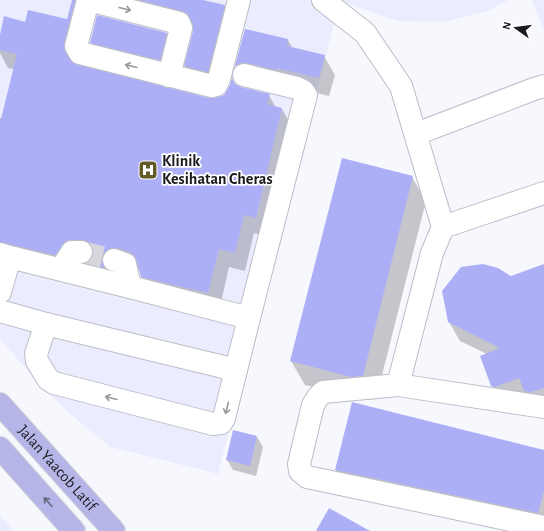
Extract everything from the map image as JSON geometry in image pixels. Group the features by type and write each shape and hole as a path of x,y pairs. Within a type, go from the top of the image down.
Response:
{"main road":[{"name":"Jalan Yaacob Latif","path":"0,404 114,531"},
{"name":"Jalan Yaacob Latif","path":"0,448 74,531"}],"street":[{"path":"169,76 181,28 179,23 93,1 87,4 76,46 80,53 169,76 212,86 220,79 239,0"},
{"path":"323,0 365,33 401,86 443,227 432,253 398,385"},
{"path":"46,324 36,354 37,361 48,379 54,383 213,424 221,423 224,418 306,96 304,91 297,88 244,76"},
{"path":"416,134 544,86"},
{"path":"443,227 544,193"},
{"path":"61,269 72,252 81,252"},
{"path":"0,292 5,256 249,318"},
{"path":"114,260 125,264 130,287"},
{"path":"0,311 46,324 236,370"},
{"path":"544,407 398,385 323,392 313,405 299,464 300,471 307,477 544,527"}],"shaded area":[{"name":"Klinik Kesihatan Cheras","path":"0,0 508,0 488,11 443,22 397,21 340,1 218,474 110,447 75,418 42,387 0,339"},
{"path":"532,0 544,0 544,31"},
{"path":"0,515 13,531 0,531"}],"building":[{"path":"72,0 75,0 64,43 65,52 73,63 209,98 224,95 232,78 235,84 241,87 270,94 267,104 282,108 256,218 244,215 235,253 219,249 208,293 141,277 135,256 118,248 111,248 102,256 104,268 86,263 92,259 93,252 92,246 88,241 66,241 55,255 0,242 0,123 17,54 0,50 0,35 4,16 25,22 28,10 67,19"},
{"path":"140,0 203,0 225,5 208,72 184,66 193,31 193,23 187,14 182,11"},
{"path":"97,15 167,33 160,60 90,43"},
{"path":"245,29 288,39 287,46 325,55 319,78 247,63 240,63 235,66"},
{"path":"342,158 413,176 363,376 351,377 290,361"},
{"path":"483,264 498,268 511,276 544,264 544,388 531,392 524,391 519,378 495,387 491,386 480,356 500,348 448,322 442,291 461,267"},
{"path":"352,402 544,450 544,491 538,513 335,470"},
{"path":"233,430 257,436 250,466 226,460"},
{"path":"329,508 370,531 316,531"}],"tunnel":[{"path":"81,252 114,260"}],"place":[{"name":"Klinik Kesihatan Cheras","path":"148,170"}]}
